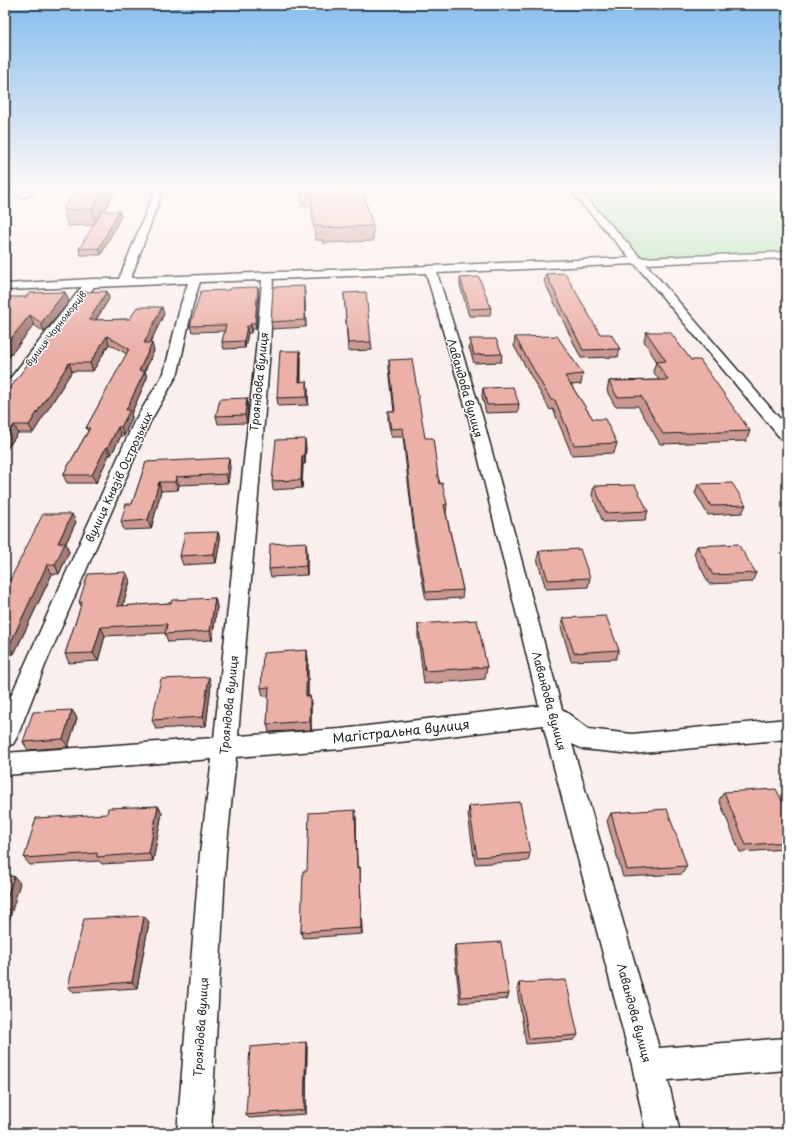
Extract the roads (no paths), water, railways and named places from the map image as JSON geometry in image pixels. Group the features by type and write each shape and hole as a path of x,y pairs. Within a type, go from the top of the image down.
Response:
{"street":[{"path":"124,281 139,243"},
{"path":"622,243 787,437"},
{"path":"5,287 92,282 195,280 787,255"},
{"name":"Лавандова вулиця","path":"430,269 476,419 552,714 648,1065 663,1133"},
{"name":"Трояндова вулиця","path":"194,1133 213,853 225,748 263,350 268,276"},
{"name":"вулиця Князів Острозьких","path":"5,737 35,663 142,422 171,372 187,304 195,280"},
{"name":"вулиця Чорноморців","path":"5,394 92,282"},
{"path":"552,714 583,739 632,744 787,729"},
{"name":"Магістральна вулиця","path":"5,764 341,739 552,714"},
{"path":"648,1065 787,1054"}]}
